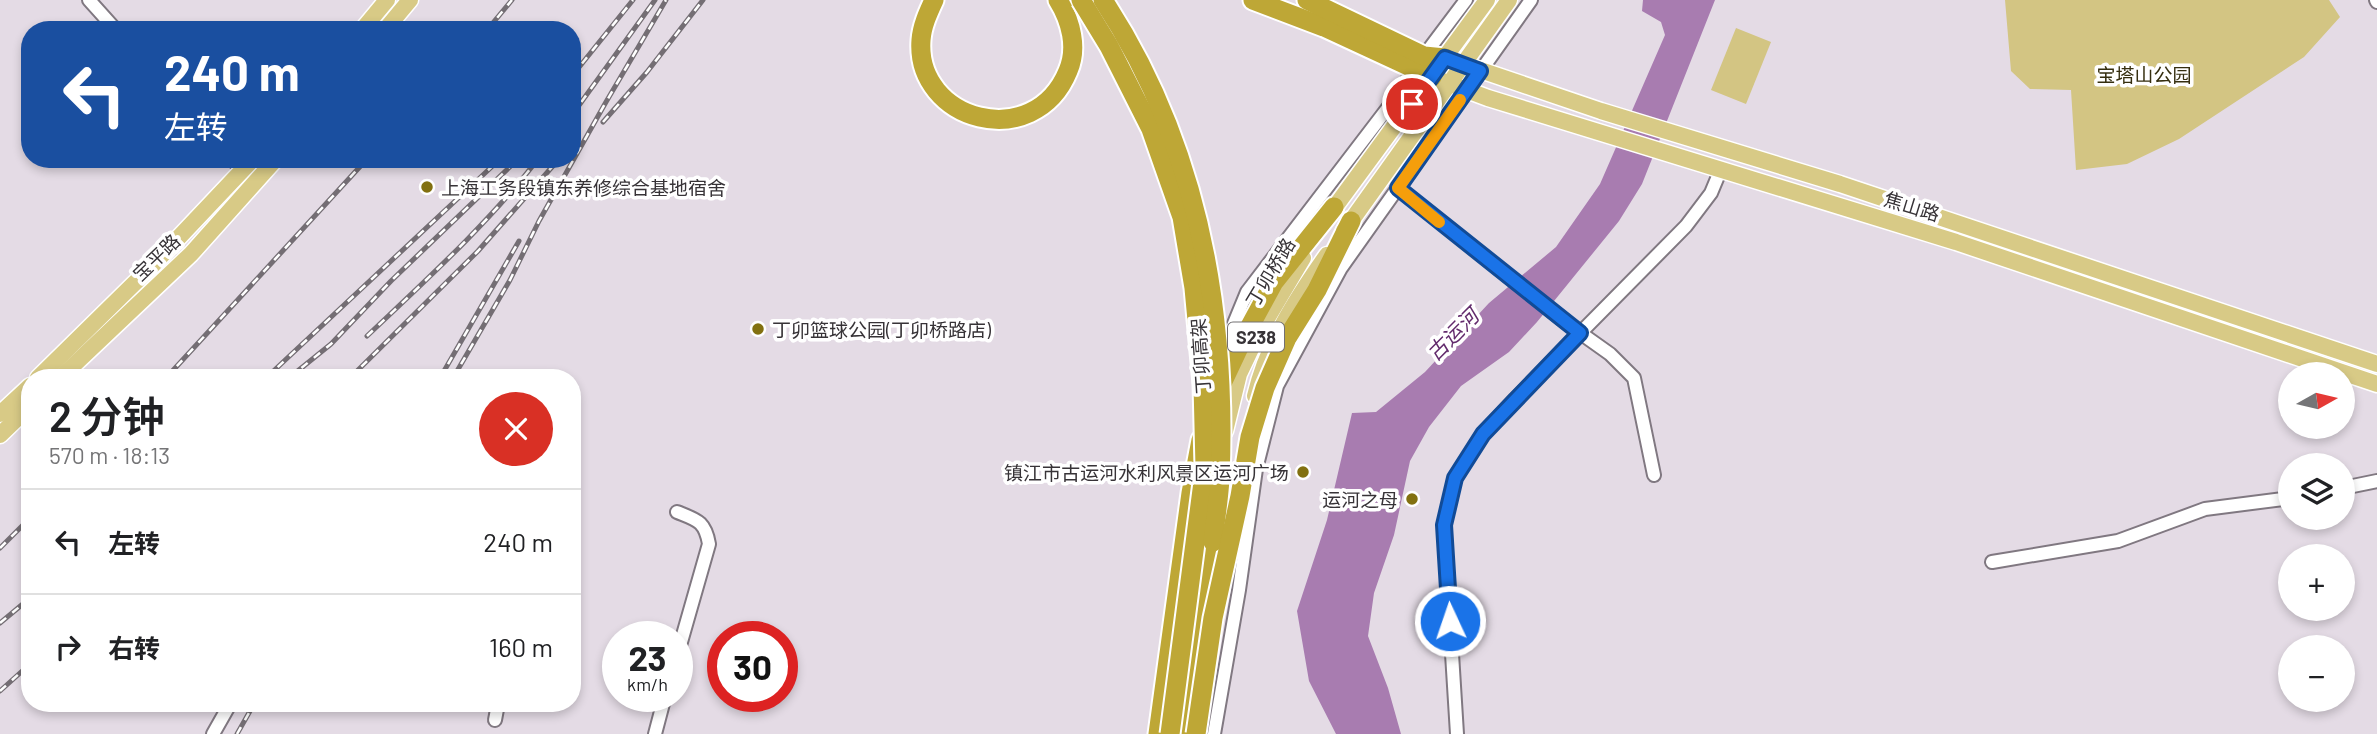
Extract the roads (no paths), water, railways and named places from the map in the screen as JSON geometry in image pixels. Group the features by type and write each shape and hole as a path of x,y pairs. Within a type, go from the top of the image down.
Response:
{"highway":[{"path":"934,0 926,17 921,42 924,65 933,86 946,100 965,113 988,120 1027,116 1043,105 1062,85 1070,65 1073,40 1066,12 1058,0"},
{"name":"丁卯高架","path":"1081,0 1109,46 1151,129 1182,217 1194,288 1203,384 1205,542 1183,734"},
{"name":"丁卯高架","path":"1102,0 1126,36 1149,83 1190,186 1212,297 1220,377 1220,479 1205,542 1170,734"},
{"path":"1253,0 1429,71 1453,61"},
{"path":"1307,0 1429,71"},
{"path":"1158,734 1198,448 1219,388 1274,282 1334,207"},
{"path":"1196,734 1213,618 1250,438 1265,388 1287,338 1317,290 1351,221"}],"main road":[{"path":"370,21 387,0"},
{"path":"392,21 410,0"},
{"name":"丁卯桥路","path":"1453,61 1487,0"},
{"name":"丁卯桥路","path":"1164,734 1222,443 1239,374 1259,332 1334,207 1429,71 1453,61 1509,0"},
{"name":"焦山路","path":"1453,61 1601,111 1853,188 2377,364"},
{"name":"丁卯桥路","path":"1201,734 1241,456 1261,371 1280,329 1310,279 1351,221 1429,71"},
{"name":"焦山路","path":"1429,71 1467,90 1956,242 2377,384"},
{"name":"宝平路","path":"47,369 149,269 238,168"},
{"name":"宝平路","path":"70,369 191,254 268,168"},
{"path":"0,414 21,394"},
{"path":"0,435 21,415"}],"street":[{"path":"89,0 108,21"},
{"path":"1153,734 1183,497 1203,401 1247,292 1399,92 1429,71 1466,0"},
{"path":"1214,734 1239,590 1256,469 1277,386 1341,268 1531,0"},
{"path":"247,168 258,180"},
{"path":"1457,734 1444,525 1455,478 1483,434 1686,226 1711,193 1721,169"},
{"path":"1398,188 1540,302 1610,354 1634,378 1654,475"},
{"path":"2355,486 2377,481"},
{"path":"1992,562 2118,541 2206,509 2278,500"},
{"path":"677,512 699,522 707,531 709,544 687,621"},
{"path":"213,734 225,712"},
{"path":"495,720 496,712"},
{"path":"655,734 661,712"}],"railway":[{"path":"494,21 512,0"},
{"path":"581,65 633,0"},
{"path":"581,103 655,0"},
{"path":"581,146 666,0"},
{"path":"603,122 647,72 703,0"},
{"path":"174,369 359,168"},
{"path":"276,369 490,168"},
{"path":"300,369 331,344 391,281 509,168"},
{"path":"367,336 477,229 531,168"},
{"path":"359,369 478,251 551,168"},
{"path":"458,369 510,280 569,168"},
{"path":"445,369 519,241"},
{"path":"0,548 21,527"},
{"path":"0,623 21,606"},
{"path":"0,691 21,672"},
{"path":"237,734 249,712"}],"place":[{"name":"上海工务段镇东养修综合基地宿舍","path":"427,187"},
{"name":"丁卯篮球公园(丁卯桥路店)","path":"758,329"},
{"name":"镇江市古运河水利风景区运河广场","path":"1303,472"},
{"name":"运河之母","path":"1412,499"}],"park label":[{"name":"宝塔山公园","path":"2144,74"}],"water label":[{"name":"古运河","path":"1452,334"}]}
